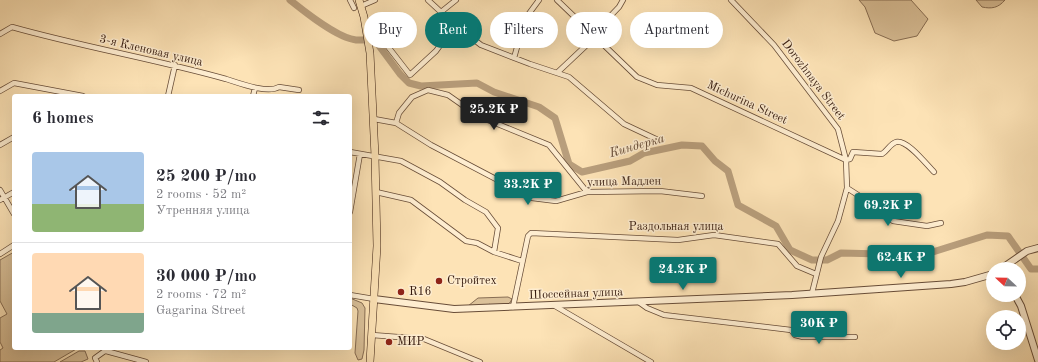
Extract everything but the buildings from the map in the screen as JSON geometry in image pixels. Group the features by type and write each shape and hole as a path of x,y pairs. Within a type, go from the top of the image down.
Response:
{"main road":[{"path":"358,5 364,17 370,53 376,156 377,246 370,362"}],"street":[{"path":"350,0 358,5 375,0"},
{"path":"428,0 441,12 456,0"},
{"path":"514,58 525,19 539,0"},
{"name":"Michurina Street","path":"557,0 569,12"},
{"path":"615,12 620,7 623,0"},
{"name":"Dorozhnaya Street","path":"731,0 774,45 838,130 846,160 847,188 838,221 819,262 812,293"},
{"name":"3-я Кленовая улица","path":"0,34 12,27 60,41 175,65 255,88 275,90 279,87 300,90"},
{"path":"482,45 569,77 624,124 658,140"},
{"path":"388,48 410,75 438,48"},
{"path":"558,72 583,48"},
{"name":"Michurina Street","path":"607,48 637,77 658,85 691,88 846,160"},
{"path":"168,94 175,65"},
{"path":"0,91 14,83 72,94"},
{"path":"254,94 255,88"},
{"path":"396,123 399,113 412,97 428,90 448,95 478,116 549,145 587,192"},
{"name":"улица Мадлен","path":"374,119 396,123 431,145 532,198 556,201 587,192 660,191 702,196"},
{"path":"0,145 12,138"},
{"path":"846,160 850,159 853,152 882,154 894,142 900,142 910,146 934,172"},
{"path":"352,152 401,161 440,182 465,200 486,212 498,228 494,252"},
{"path":"352,195 360,154"},
{"path":"847,188 872,204 893,221 927,226 941,223"},
{"path":"0,190 2,198 12,211"},
{"path":"376,192 411,200 466,241 476,243 494,252 522,261"},
{"path":"2,198 12,193"},
{"name":"Раздольная улица","path":"513,307 528,236 531,233 678,240 714,236 778,244 797,266 816,274"},
{"path":"0,254 12,246"},
{"path":"1009,262 1027,251 1038,248"},
{"name":"Шоссейная улица","path":"374,299 454,309 556,306 654,302 951,284 971,281 986,276"},
{"path":"352,295 374,299"},
{"path":"640,302 656,313 694,320 791,330 795,335 803,336 855,337"},
{"path":"654,302 656,313"},
{"path":"1018,302 1038,360"},
{"path":"556,306 651,362"},
{"path":"372,335 424,339 480,362"},
{"path":"96,360 108,350 146,362"}],"shaded area":[{"path":"859,0 911,0 928,19 917,36 894,41 875,33 865,7"},
{"path":"976,0 1005,0 1000,5 989,8 982,7"},
{"path":"12,253 12,350 75,350 54,362 0,362 0,350 3,348 0,342 0,318 7,314 0,301 0,260"},
{"path":"508,297 512,299 508,306 492,306 490,304 486,306 468,306 478,298"},
{"path":"352,299 362,303 365,308 364,350 362,359 358,360 355,353 357,308 352,305"},
{"path":"79,351 85,351 88,359 81,362 60,362"}],"waterway":[{"name":"Киндерка","path":"290,0 322,24 340,35 356,40 374,39 400,74 409,83 421,86 477,83 494,92 539,107 555,118 569,164 582,172 630,161 644,153 682,145 702,146 715,161 728,171 738,205 776,226 790,250 812,260 827,260 841,253 923,255 987,235 1008,236 1031,269 1038,269"}],"place":[{"name":"Стройтех","path":"439,281"},
{"name":"R16","path":"401,292"},
{"name":"МИР","path":"389,342"}]}
